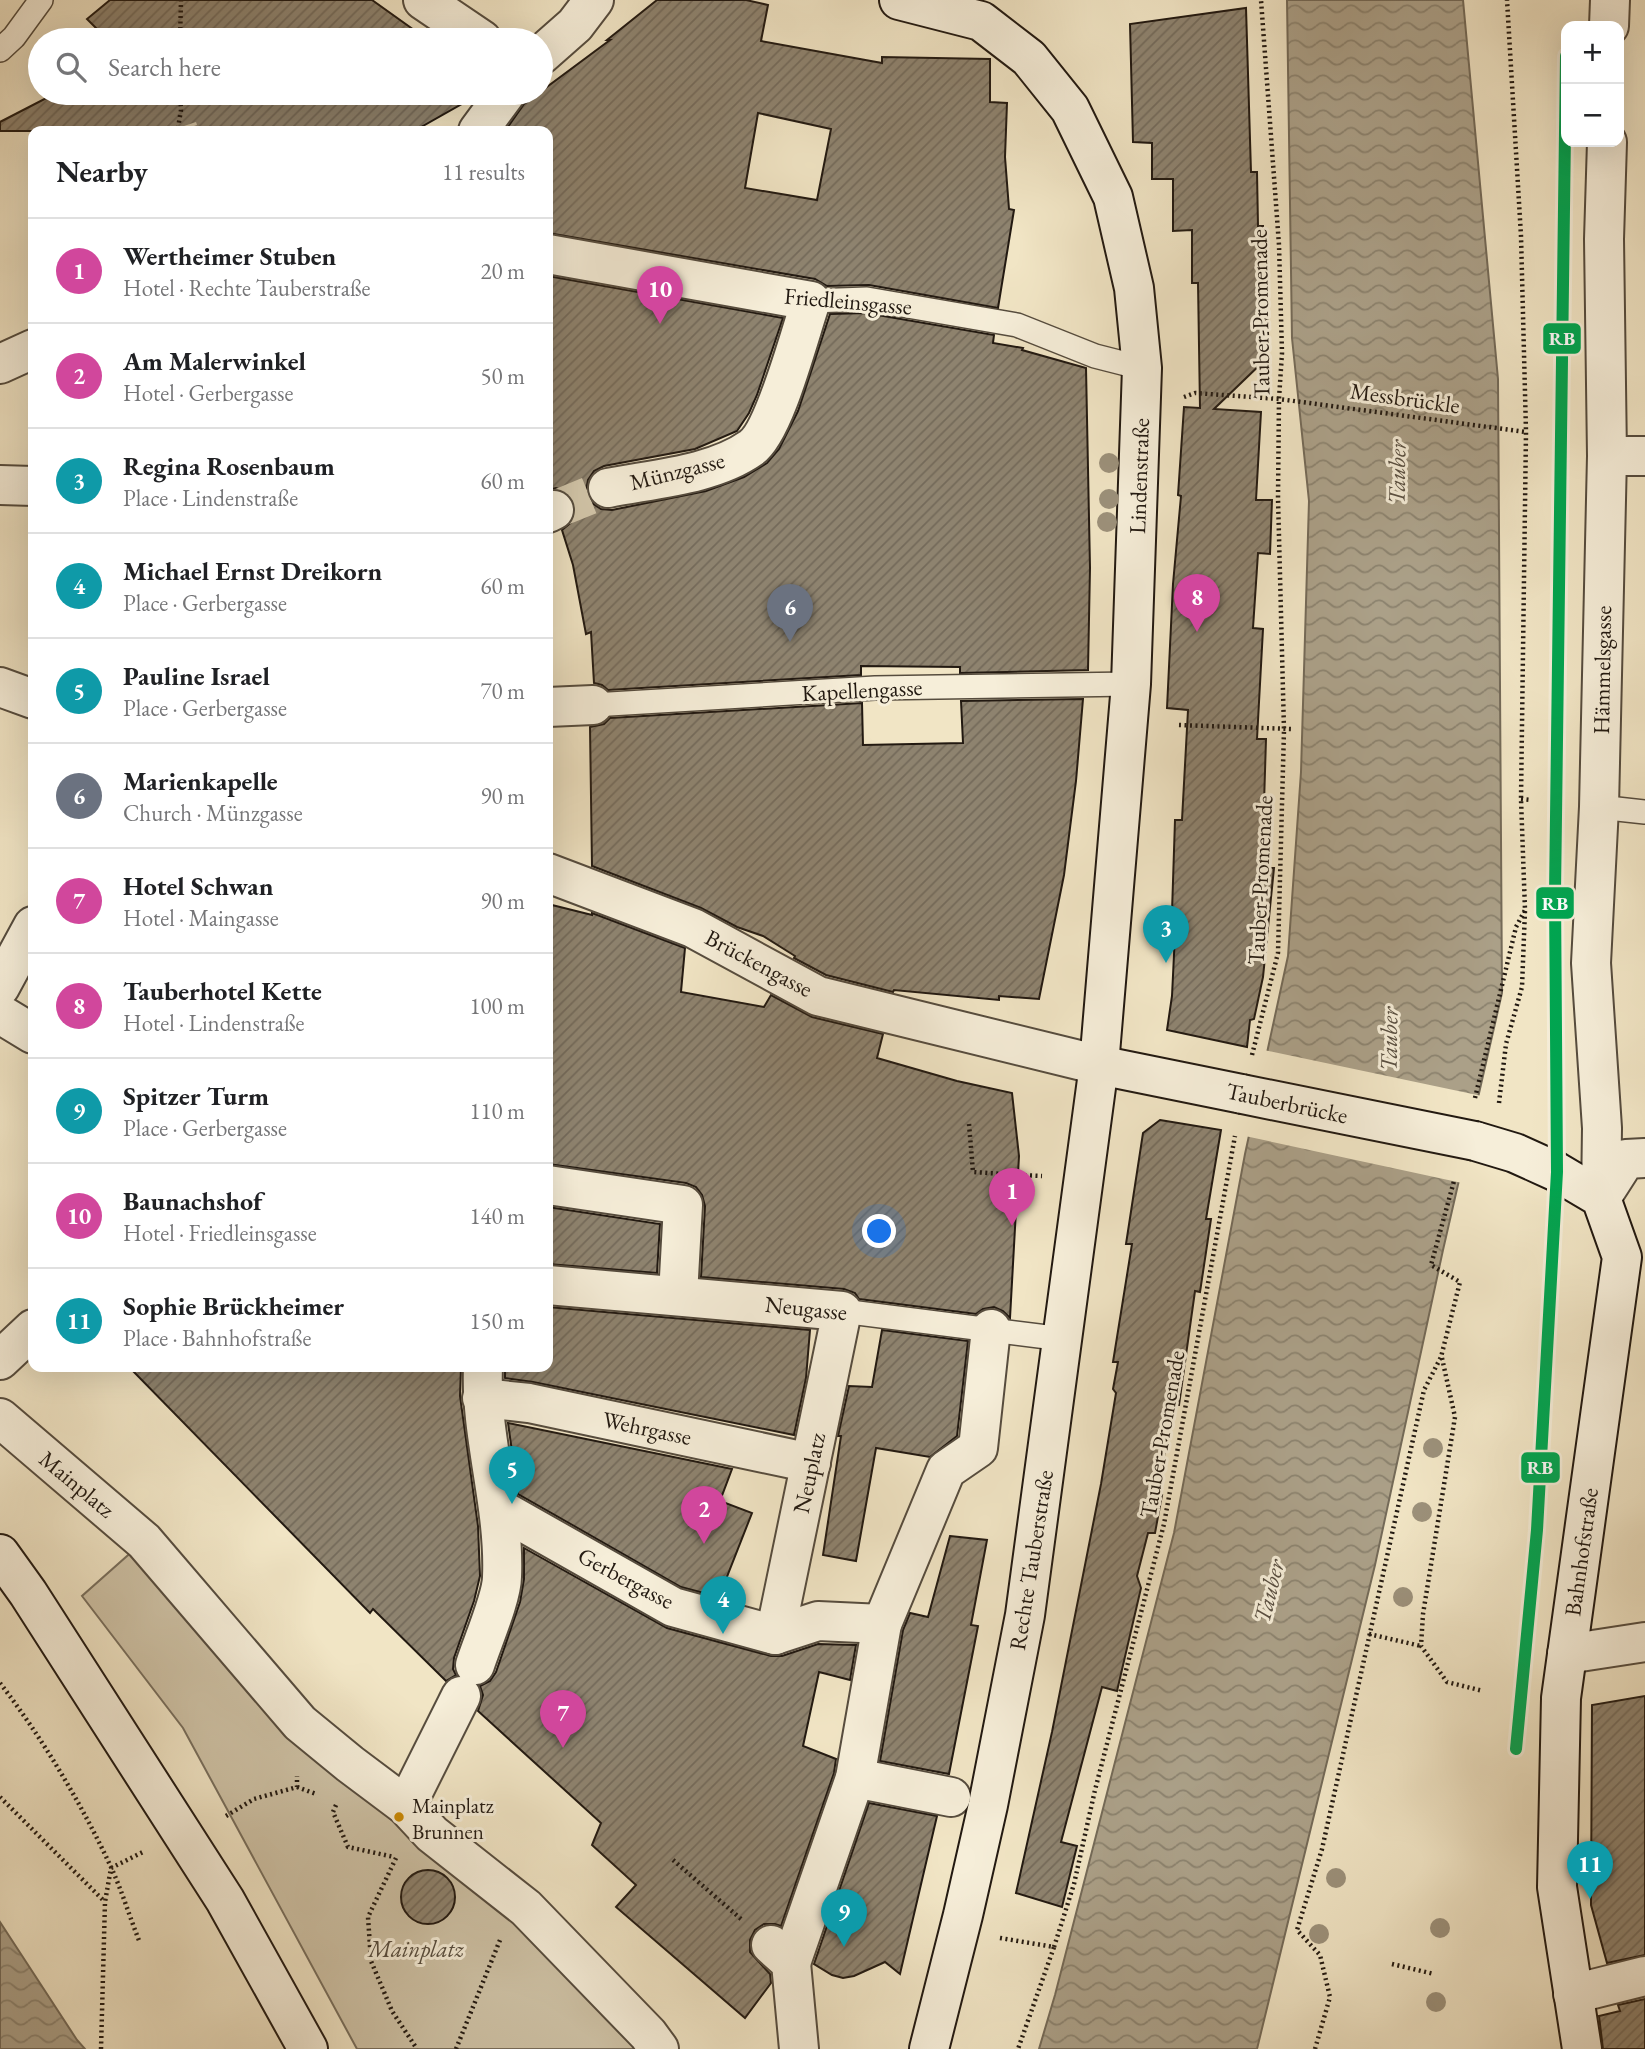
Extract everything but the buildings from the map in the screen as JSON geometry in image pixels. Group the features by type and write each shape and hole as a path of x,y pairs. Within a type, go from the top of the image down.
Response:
{"street":[{"path":"423,0 464,28"},
{"path":"553,44 575,25 594,0"},
{"name":"Lindenstraße","path":"899,0 984,11 1029,58 1070,109 1113,197 1134,288 1142,368 1131,684 1099,1065"},
{"path":"1609,21 1610,0"},
{"path":"482,126 497,105"},
{"name":"Hämmelsgasse","path":"1601,1198 1602,1128 1591,962 1599,807 1607,456 1604,239 1606,147"},
{"name":"Friedleinsgasse","path":"553,255 811,301"},
{"name":"Münzgasse","path":"608,488 712,467 753,447 770,423 811,301"},
{"path":"0,364 28,351"},
{"path":"1607,456 1645,456"},
{"path":"0,485 28,486"},
{"path":"0,687 28,697"},
{"path":"553,708 593,705"},
{"name":"Brückengasse","path":"553,875 693,928 818,996 1099,1065"},
{"path":"0,987 28,935"},
{"path":"0,1014 28,1031"},
{"name":"Tauberbrücke","path":"1099,1065 1475,1141 1515,1153"},
{"name":"Rechte Tauberstraße","path":"929,2049 988,1805 1025,1615 1099,1065"},
{"path":"1515,1153 1557,1172 1601,1198 1626,1159 1645,1158"},
{"path":"553,1186 683,1205 678,1295"},
{"name":"Bahnhofstraße","path":"1582,2049 1557,1887 1561,1698 1622,1257 1601,1198"},
{"name":"Neugasse","path":"553,1285 842,1311"},
{"name":"Neuplatz","path":"775,1635 842,1311"},
{"path":"799,2049 781,1954 855,1778 882,1624 946,1470 978,1448 991,1329"},
{"path":"0,1360 28,1334"},
{"path":"406,1806 468,1680 502,1580 500,1509 482,1382"},
{"name":"Wehrgasse","path":"482,1382 529,1403 811,1463"},
{"name":"Mainplatz","path":"0,1419 144,1541 300,1723 406,1806 432,1835 517,1900 648,2034 659,2049"},
{"name":"Gerbergasse","path":"500,1509 673,1606 775,1635"},
{"path":"0,1554 29,1593 225,1900 308,2049"},
{"path":"775,1635 818,1621 882,1624"},
{"path":"1567,1654 1645,1642"},
{"path":"855,1778 951,1797"},
{"path":"1573,1994 1645,1976"}],"lane":[{"path":"0,50 14,37 41,0"},
{"name":"Friedleinsgasse","path":"811,301 867,299 1017,326 1096,356 1142,368"},
{"name":"Kapellengasse","path":"593,705 875,688 1131,684"},
{"path":"1599,807 1645,812"},
{"name":"Neugasse","path":"842,1311 1063,1339"}],"path":[{"path":"180,28 181,0"},
{"name":"Tauber-Promenade","path":"1018,2049 1074,1884 1095,1790 1164,1524 1243,1096 1278,953 1284,730 1279,398 1282,353 1279,245 1261,0"},
{"path":"1507,0 1521,236 1526,432 1521,799 1525,909 1522,987 1506,1044 1499,1102 1516,1145 1515,1153"},
{"path":"178,126 181,105"},
{"name":"Messbrückle","path":"1175,400 1195,393 1279,398 1526,432"},
{"path":"1179,726 1291,729"},
{"path":"1521,799 1531,800"},
{"path":"969,1124 973,1172 1004,1174"},
{"path":"1018,1175 1042,1176"},
{"path":"1315,2049 1330,1997 1320,1955 1297,1930 1322,1849 1424,1390 1441,1357 1455,1417 1423,1614 1421,1646 1447,1682 1483,1691"},
{"path":"1369,1634 1421,1646"},
{"path":"0,1683 21,1710 64,1779 111,1868 139,1943"},
{"path":"226,1816 254,1799 280,1792"},
{"path":"0,1797 105,1902"},
{"path":"111,1868 155,1846"},
{"path":"396,1857 368,1917 371,1961 392,2011 417,2049"},
{"path":"673,1860 781,1954"},
{"path":"101,2049 105,1902 111,1868"},
{"path":"456,2049 517,1900"},
{"path":"1000,1938 1054,1947"},
{"path":"1392,1964 1434,1974"}],"green space":[{"name":"Mainplatz","path":"144,1541 300,1723 659,2049 357,2049 183,1728 82,1596"}],"water":[{"name":"Tauber","path":"1287,0 1463,0 1498,379 1502,993 1375,1565 1257,2049 1039,2049 1174,1533 1245,1154 1288,956 1301,772 1309,501 1292,338"},
{"path":"0,1922 77,2040 85,2049 0,2049"}],"pier":[{"path":"1264,1050 1482,1096 1462,1183 1245,1136"}],"tunnel":[{"path":"554,510 608,488"}],"transit line":[{"name":"RB","path":"1516,1749 1537,1530 1557,1172 1555,893 1566,84"}],"place":[{"name":"Baunachshof","path":"660,324"},
{"name":"Tauberhotel Kette","path":"1197,632"},
{"name":"Marienkapelle","path":"790,642"},
{"name":"Regina Rosenbaum","path":"1166,963"},
{"name":"Wertheimer Stuben","path":"1012,1226"},
{"name":"Pauline Israel","path":"512,1504"},
{"name":"Am Malerwinkel","path":"704,1544"},
{"name":"Michael Ernst Dreikorn","path":"723,1634"},
{"name":"Hotel Schwan","path":"563,1748"},
{"name":"Mainplatz Brunnen","path":"399,1817"},
{"name":"Sophie Brückheimer","path":"1590,1899"},
{"name":"Spitzer Turm","path":"844,1947"}]}
